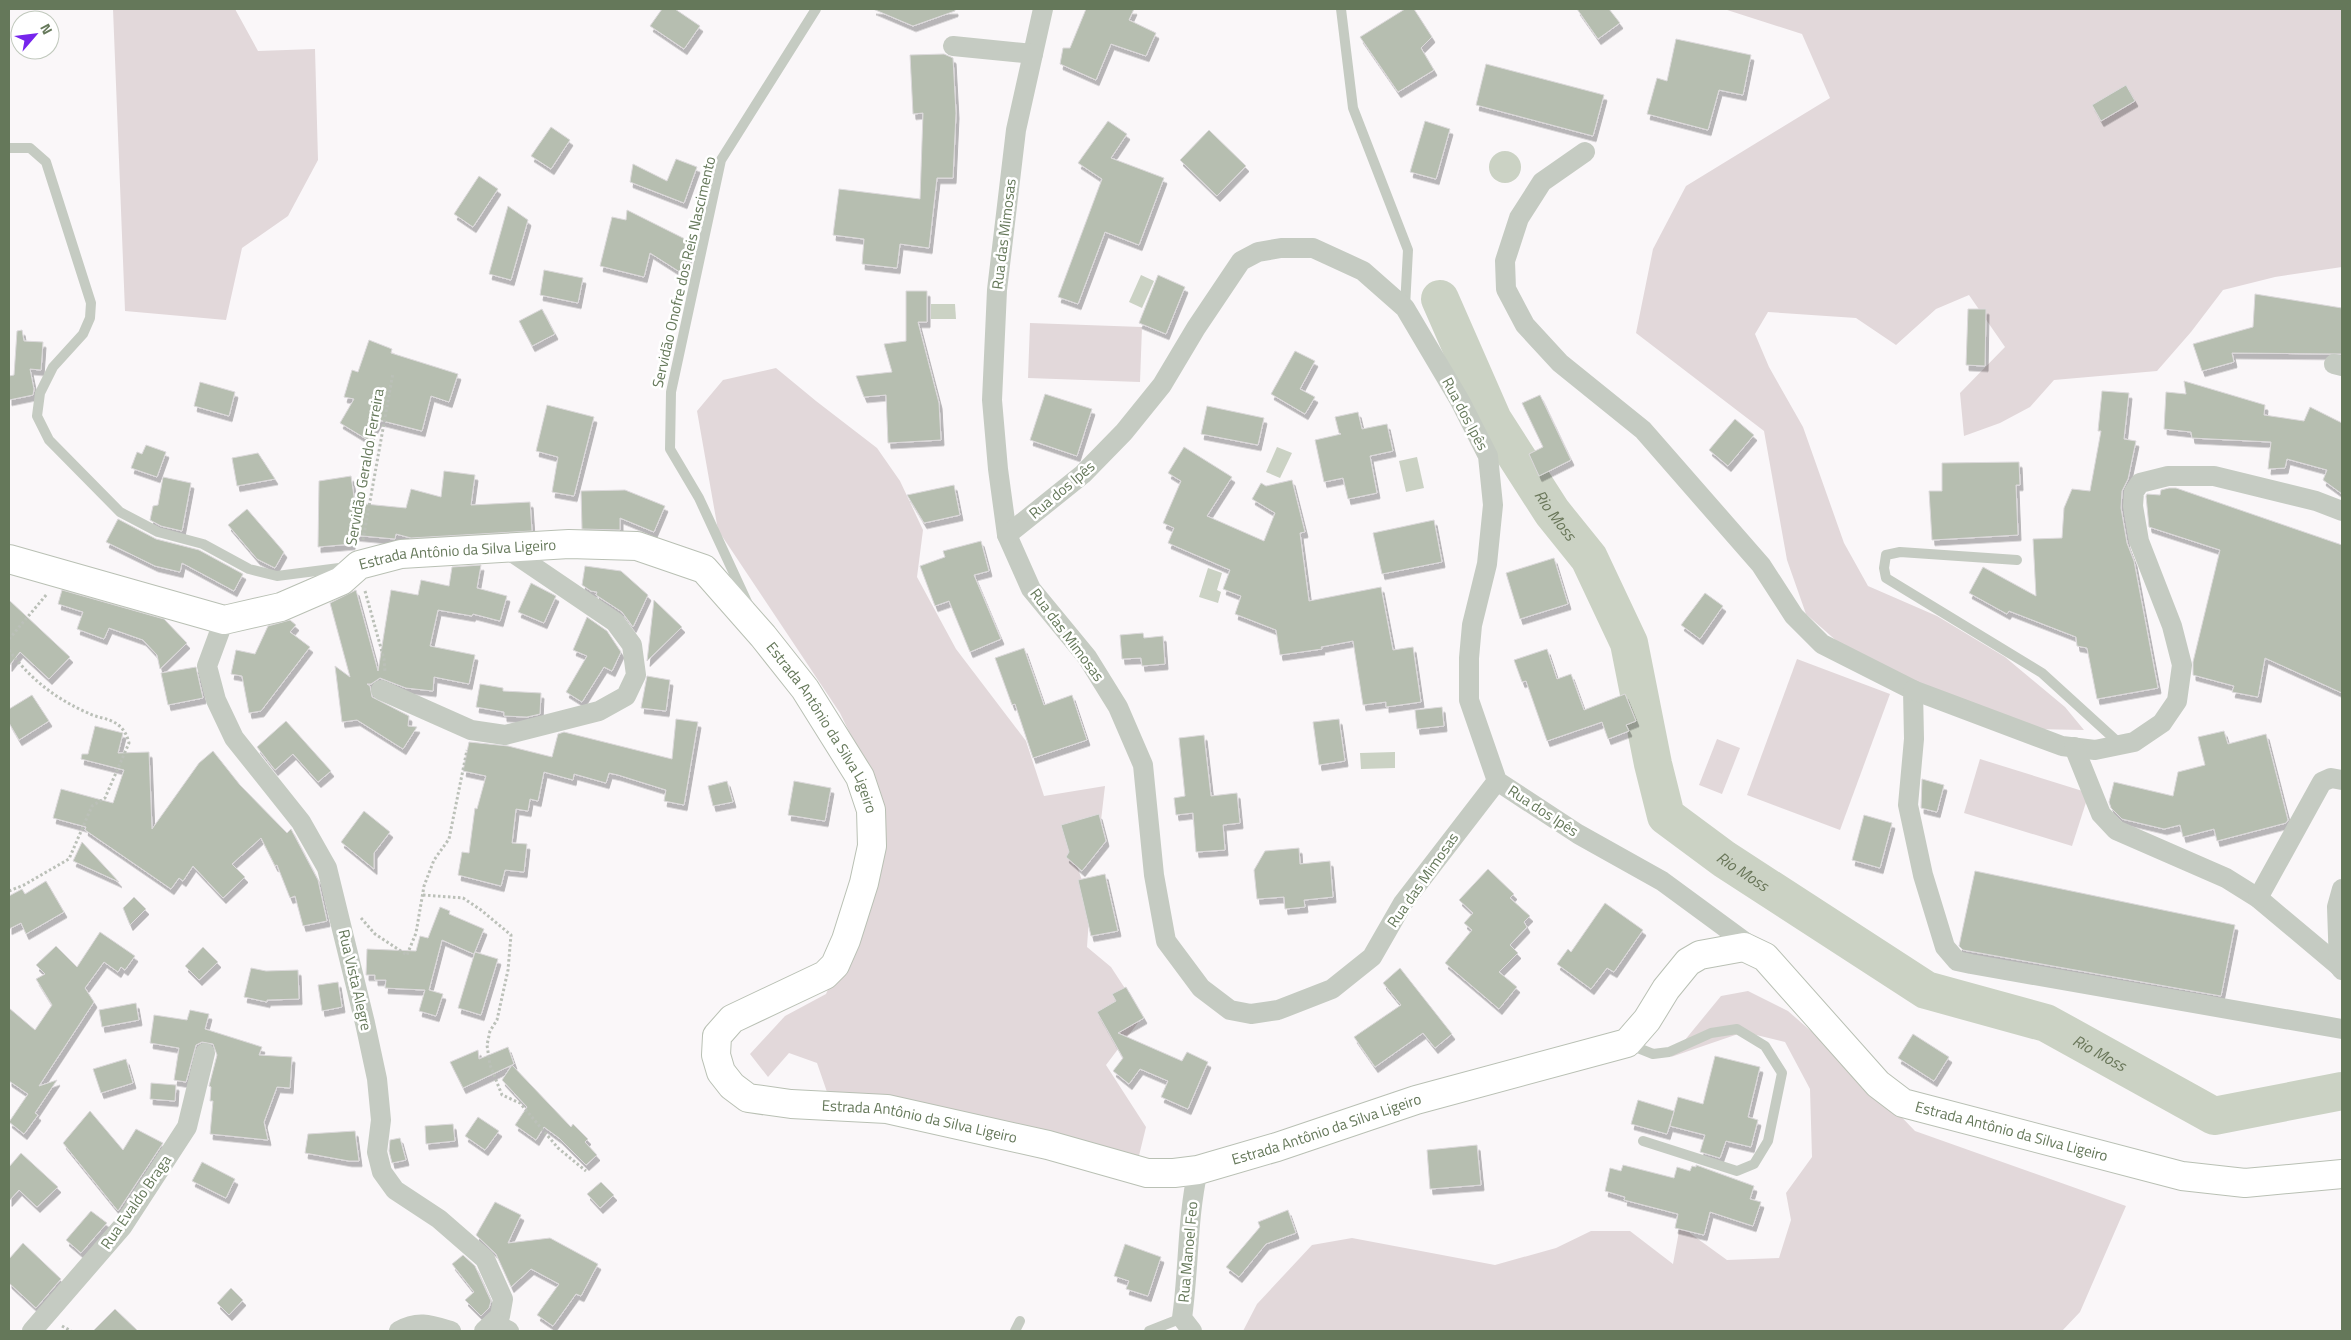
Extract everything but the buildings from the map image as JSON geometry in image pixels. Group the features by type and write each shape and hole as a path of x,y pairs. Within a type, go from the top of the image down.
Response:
{"street":[{"name":"Rua das Mimosas","path":"1043,9 1016,130 997,290 992,400 998,469 1008,535 1031,589 1087,657 1118,707 1143,765 1154,875 1166,941 1202,988 1230,1010 1251,1014 1278,1010 1332,989 1372,957 1403,904 1497,781"},
{"path":"953,46 1033,54"},
{"path":"1585,152 1542,182 1519,218 1505,261 1506,289 1525,325 1560,363 1643,430 1762,565 1794,616 1822,644 1913,690 2062,746 2095,750 2134,742 2162,723 2177,701 2182,665 2172,626 2139,541 2133,506 2134,492 2140,483 2168,476 2214,476 2316,501 2342,512"},
{"name":"Rua dos Ipês","path":"1008,535 1083,474 1124,432 1162,385 1196,328 1241,261 1258,252 1281,248 1313,248 1364,271 1405,308 1460,401 1488,456 1493,505 1487,564 1472,624 1469,658 1469,700 1497,781 1578,834 1662,881 1723,924 1764,957"},
{"name":"Estrada Antônio da Silva Ligeiro","path":"9,559 224,620 281,607 341,581 369,562 401,554 569,544 637,546 704,569 763,636 805,689 860,777 871,810 872,846 864,883 846,940 835,966 825,975 732,1018 717,1036 716,1055 721,1072 732,1086 748,1098 791,1104 887,1109 1048,1145 1147,1173 1174,1173 1198,1170 1277,1147 1416,1100 1627,1043 1647,1020 1666,989 1688,962 1700,954 1744,947 1764,957 1878,1084 1903,1103 2182,1176 2245,1183 2342,1174"},
{"path":"384,691 471,730 505,735 599,711 626,696 636,675 632,645 615,622 506,548"},
{"name":"Rua Vista Alegre","path":"224,620 207,666 216,700 234,738 301,822 327,868 377,1079 381,1120 377,1152 382,1172 395,1190 439,1219 485,1259 503,1299 500,1316 495,1328"},
{"path":"1913,690 1914,739 1908,805 1923,874 1945,947 1956,961 2342,1029"},
{"path":"2074,748 2102,814 2116,830 2226,878 2258,898 2341,968"},
{"path":"2258,898 2322,782 2331,778 2342,780"},
{"path":"2341,968 2337,906 2342,889"},
{"name":"Rua Evaldo Braga","path":"32,1331 122,1227 187,1127 205,1053"},
{"name":"Rua Manoel Feo","path":"1187,1325 1186,1282 1193,1194 1198,1170"},
{"path":"400,1331 414,1324 426,1323 450,1331"}],"lane":[{"name":"Servidão Onofre dos Reis Nascimento","path":"763,636 699,498 670,449 671,392 721,160 816,9"},
{"path":"1340,9 1353,108 1408,250 1405,308"},
{"path":"9,148 30,148 46,162 91,303 90,318 83,334 53,367 40,393 37,416 49,440 120,512 158,532 203,544 249,569 277,576 369,562"},
{"path":"2017,560 1900,552 1886,555 1884,568 1886,578 2042,673 2120,745"},
{"path":"1627,1043 1653,1054 1669,1052 1711,1032 1737,1029 1765,1046 1782,1073 1768,1141 1754,1164 1737,1170 1642,1141"},
{"path":"1015,1331 1020,1321"},
{"path":"1149,1331 1187,1325"}],"path":[{"name":"Servidão Geraldo Ferreira","path":"384,691 384,659 369,611 364,586 369,562 393,373"},
{"path":"9,639 63,575"},
{"path":"9,650 21,667 45,689 90,715 117,723 127,734 129,743 105,798 92,806 69,859 24,885 9,891"},
{"path":"334,895 361,918 375,934 407,955 416,933 423,895 434,860 449,838 471,730"},
{"path":"423,895 463,898 511,935 508,970 497,1020 488,1038 490,1065 502,1095 520,1103 558,1148 586,1170"}],"shaded area":[{"path":"113,9 235,9 258,51 315,49 318,160 288,216 242,248 226,320 125,311"},
{"path":"1724,9 2342,9 2342,267 2275,277 2223,290 2191,332 2157,371 2054,380 2030,407 2000,423 1964,436 1960,393 2005,347 1969,295 1936,309 1896,345 1856,318 1768,312 1755,334 1769,367 1803,427 1844,543 1868,586 1937,616 2005,657 2065,707 2084,730 1991,728 1881,680 1806,614 1787,560 1764,431 1636,333 1653,249 1686,186 1830,98 1802,34"},
{"path":"1505,151 1511,152 1516,156 1520,161 1520,173 1516,178 1511,182 1505,183 1499,182 1494,178 1490,173 1489,167 1490,161 1494,156 1499,152"},
{"path":"1141,275 1154,281 1142,308 1129,302"},
{"path":"931,304 955,304 956,319 931,319"},
{"path":"1030,323 1142,327 1140,382 1028,378"},
{"path":"776,368 877,448 900,481 923,530 917,577 956,649 1026,741 1044,796 1105,786 1100,829 1069,842 1090,904 1087,947 1111,967 1143,1016 1106,1065 1146,1127 1135,1172 827,1092 817,1063 789,1053 768,1077 750,1054 785,1016 826,994 874,880 883,802 840,713 718,530 697,411 723,380"},
{"path":"1277,447 1292,453 1280,478 1266,472"},
{"path":"1417,457 1424,488 1406,492 1399,461"},
{"path":"1208,568 1222,573 1217,590 1221,592 1218,603 1199,597"},
{"path":"1797,659 1890,694 1840,830 1747,795"},
{"path":"1717,739 1740,748 1722,794 1699,785"},
{"path":"1395,752 1395,768 1361,769 1360,753"},
{"path":"1980,759 2089,793 2072,846 1964,813"},
{"path":"1748,991 1788,1011 1861,1075 1915,1131 2126,1206 2080,1312 2062,1331 1243,1331 1257,1304 1312,1245 1352,1238 1495,1265 1556,1248 1591,1231 1630,1231 1673,1264 1680,1226 1727,1260 1779,1258 1791,1220 1786,1193 1812,1157 1810,1089 1785,1042 1744,1032 1671,1057 1721,996"}],"waterway":[{"name":"Rio Moss","path":"1440,299 1493,420 1552,512 1589,558 1629,643 1653,764 1666,816 1724,859 1926,990 2046,1023 2214,1116 2342,1091"}]}
